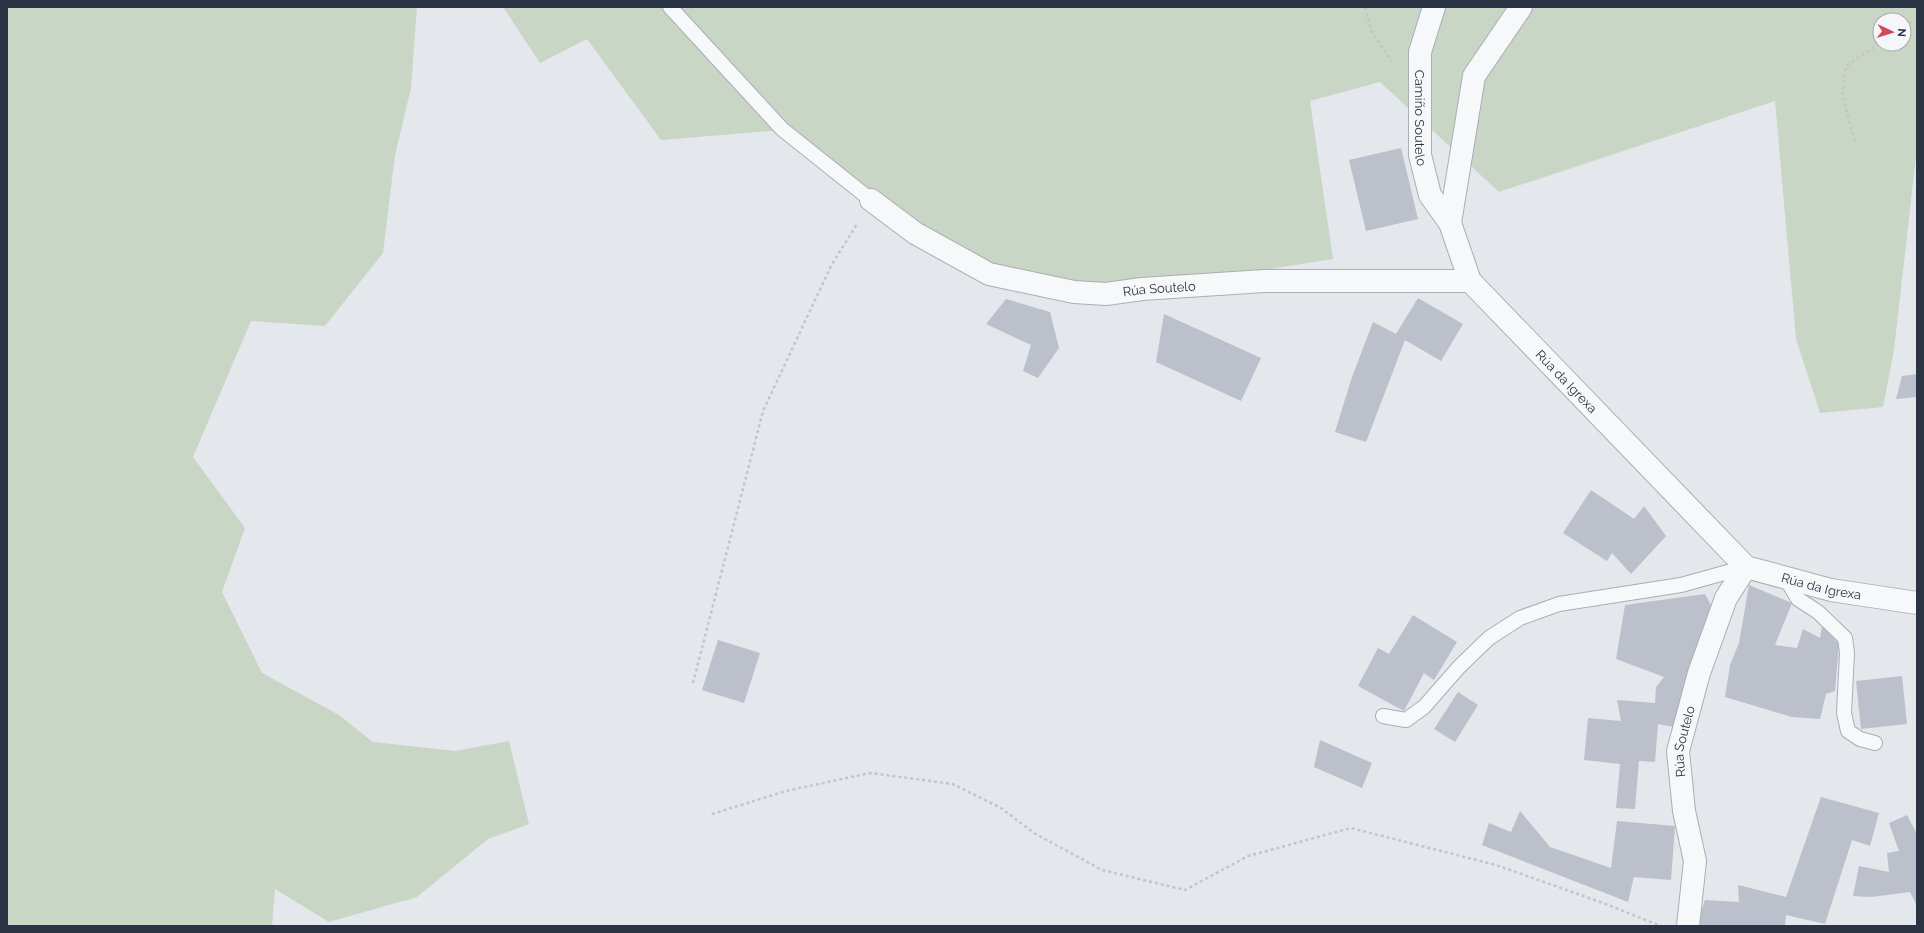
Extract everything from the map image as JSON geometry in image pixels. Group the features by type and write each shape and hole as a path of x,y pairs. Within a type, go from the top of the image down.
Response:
{"street":[{"name":"Camiño Soutelo","path":"1434,7 1420,52 1420,155 1430,195 1450,223"},
{"name":"Rúa da Igrexa","path":"1522,7 1474,76 1450,223 1470,281 1746,567 1831,590 1917,603"},
{"name":"Rúa Soutelo","path":"872,200 914,234 989,274 1074,292 1106,294 1142,289 1264,281 1470,281"},
{"name":"Rúa Soutelo","path":"1688,926 1695,861 1684,811 1678,751 1699,673 1726,598 1746,567"}],"lane":[{"path":"670,7 782,129 872,200"},
{"path":"1383,716 1406,720 1424,707 1459,667 1489,638 1520,618 1560,604 1681,585 1746,567"},
{"path":"1785,577 1798,599 1818,612 1845,638 1847,654 1844,713 1848,731 1860,738 1875,743"}],"path":[{"path":"1366,7 1372,33 1390,57 1392,63"},
{"path":"1855,141 1842,95 1846,66 1872,48"},
{"path":"693,682 763,411 832,264 872,200"},
{"path":"712,814 786,791 870,773 952,784 1001,808 1034,833 1102,870 1185,890 1248,856 1351,828 1496,865 1603,903 1661,926"}],"green space":[{"path":"7,7 417,7 411,88 395,155 383,253 325,326 251,321 193,457 245,528 222,592 262,673 339,715 373,742 455,751 509,741 529,824 488,839 417,897 329,922 275,889 272,926 7,926"},
{"path":"503,7 1917,7 1917,148 1894,350 1883,407 1820,413 1796,339 1775,101 1499,192 1380,82 1310,101 1333,259 1124,292 989,274 783,130 661,140 587,39 540,63"}],"building":[{"path":"1401,148 1418,219 1366,231 1349,160"},
{"path":"1418,298 1463,324 1441,361 1405,340 1366,442 1335,432 1351,380 1373,322 1396,334"},
{"path":"1006,299 1050,312 1059,348 1038,378 1023,371 1031,345 986,324"},
{"path":"1164,314 1261,358 1241,401 1156,362"},
{"path":"1917,374 1917,397 1896,399 1902,376"},
{"path":"1591,490 1634,519 1644,506 1666,536 1631,574 1612,553 1607,561 1563,533"},
{"path":"1749,585 1792,603 1775,645 1797,648 1803,629 1820,638 1822,626 1839,644 1835,691 1826,694 1820,719 1792,717 1725,697 1730,665 1739,643"},
{"path":"1705,594 1711,605 1674,727 1658,724 1655,762 1639,761 1635,809 1616,808 1620,764 1584,760 1588,718 1621,721 1617,700 1655,703 1656,687 1664,677 1616,659 1625,605"},
{"path":"1413,615 1457,642 1434,680 1424,673 1404,711 1358,686 1378,648 1389,654"},
{"path":"718,640 760,653 744,703 702,690"},
{"path":"1902,676 1907,724 1861,729 1856,681"},
{"path":"1458,692 1478,705 1455,742 1434,729"},
{"path":"1320,740 1372,763 1362,788 1314,767"},
{"path":"1821,797 1879,813 1870,846 1852,840 1825,924 1786,915 1785,926 1696,926 1705,900 1739,902 1738,885 1786,897"},
{"path":"1520,811 1550,847 1611,868 1617,821 1675,826 1671,880 1634,877 1628,902 1482,845 1489,823 1511,832"},
{"path":"1907,815 1917,834 1917,906 1910,892 1871,897 1853,896 1859,866 1889,872 1887,853 1899,851 1889,823"}]}
